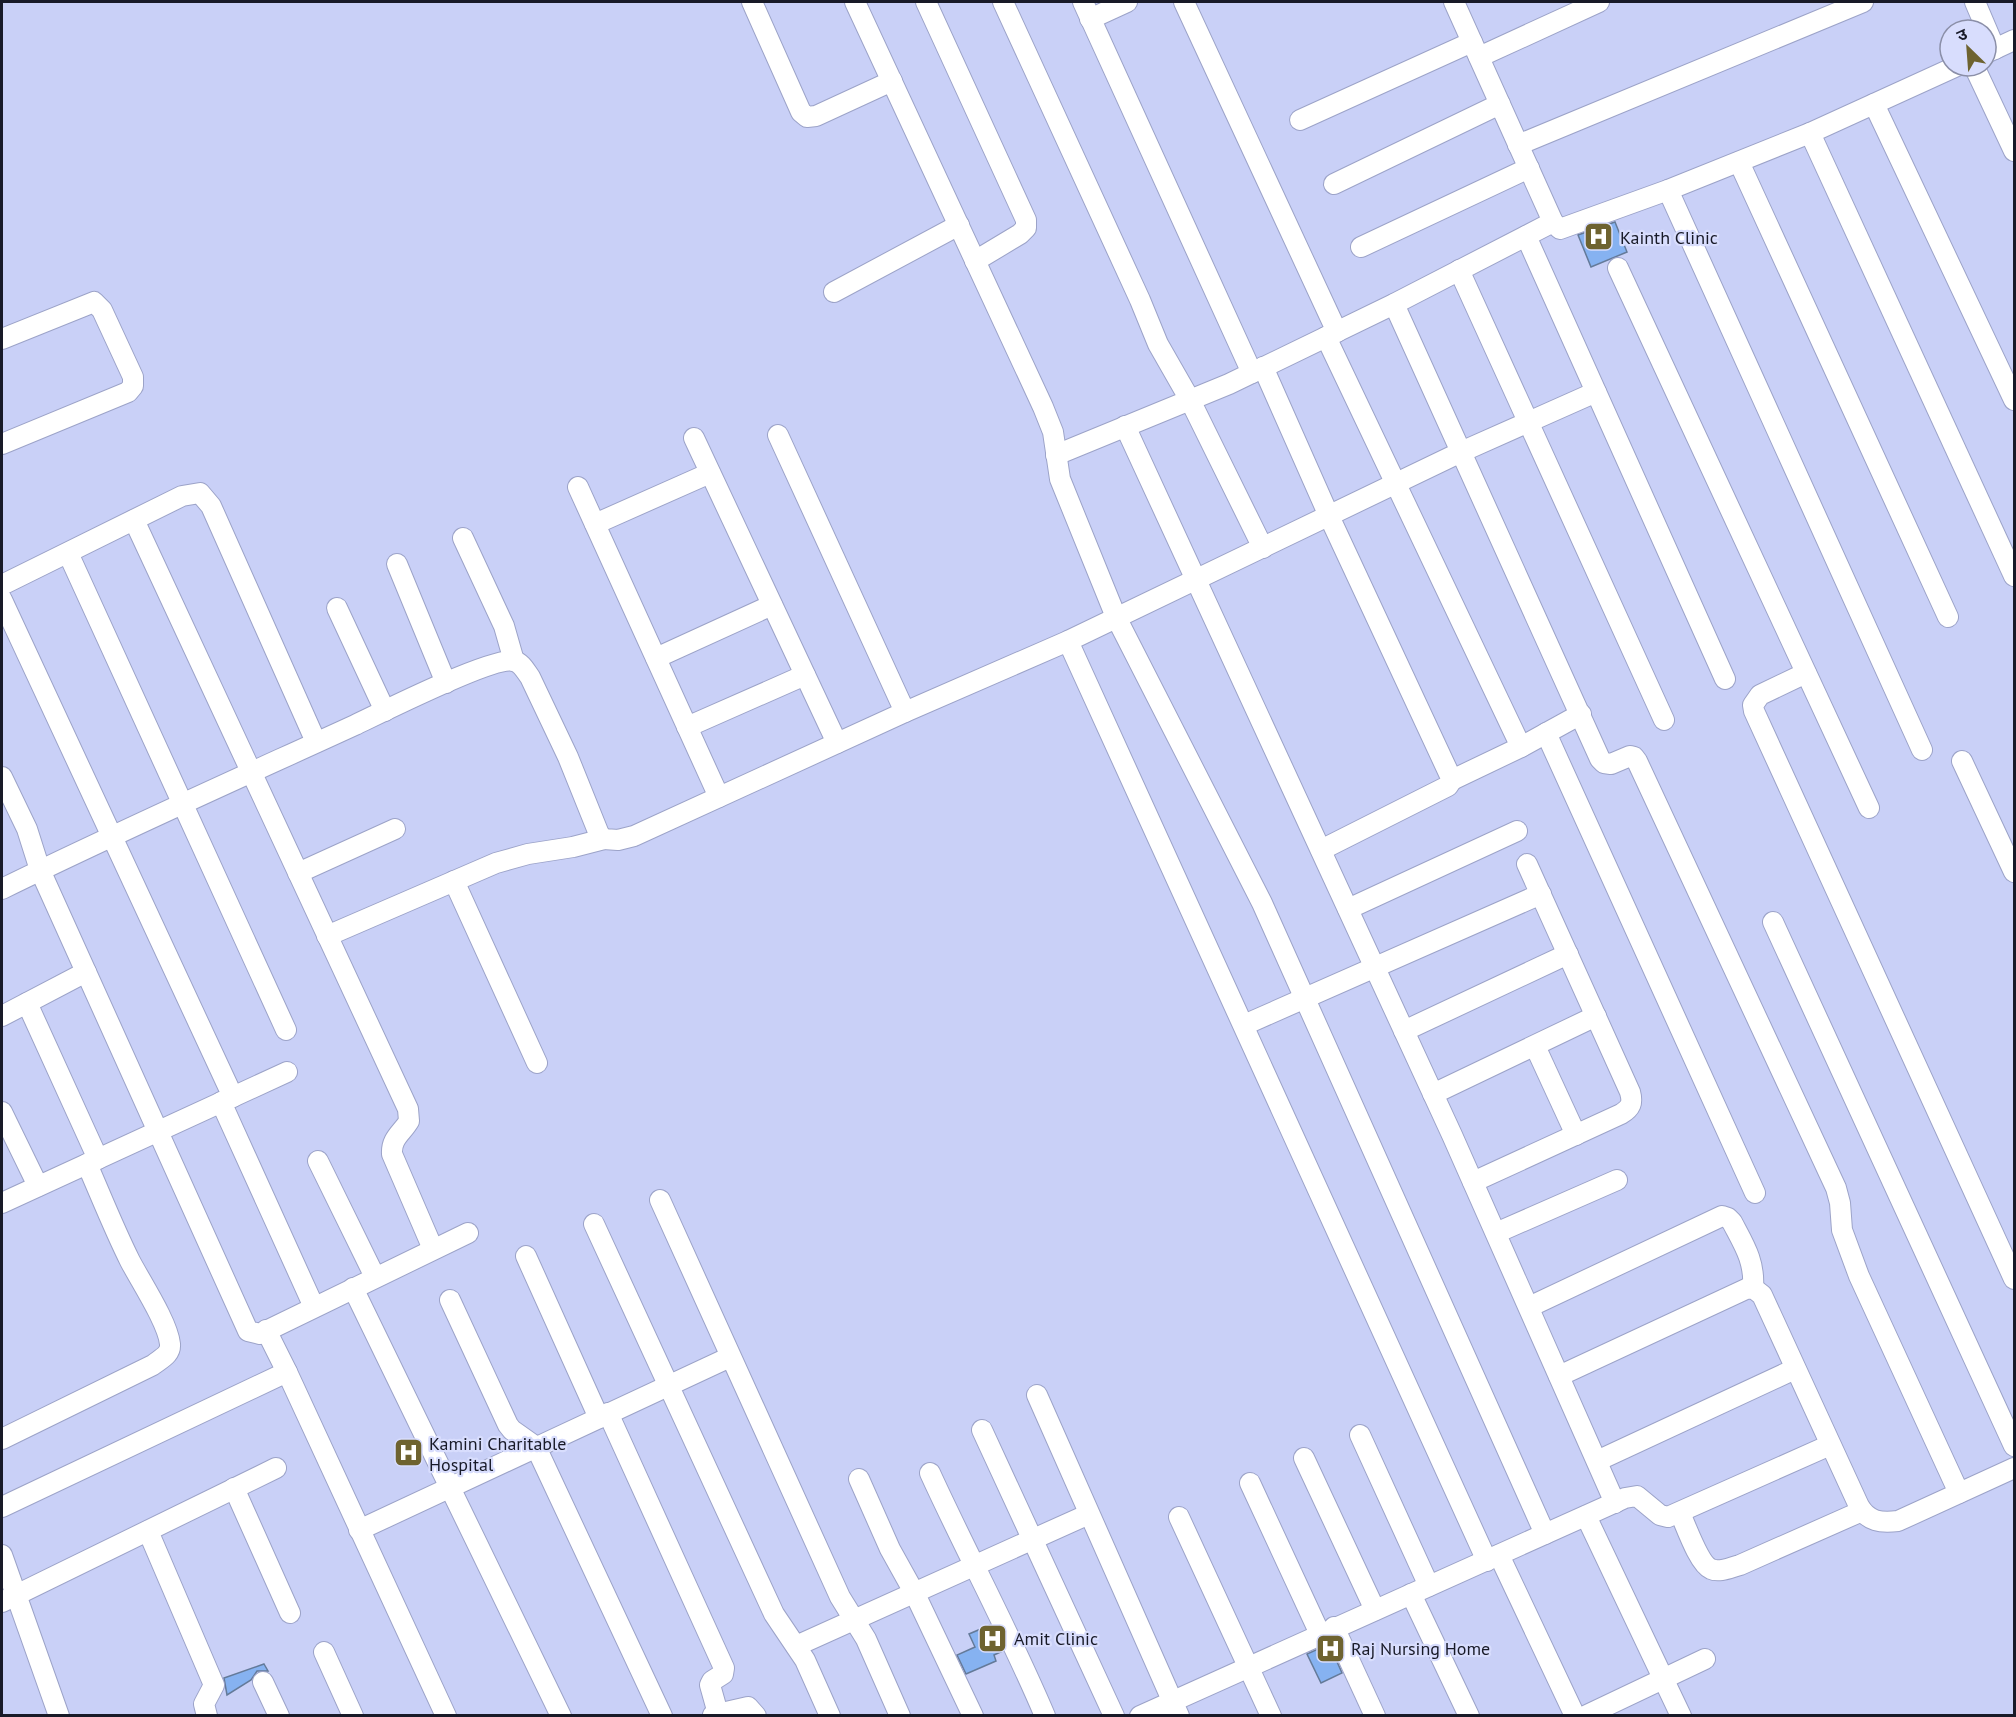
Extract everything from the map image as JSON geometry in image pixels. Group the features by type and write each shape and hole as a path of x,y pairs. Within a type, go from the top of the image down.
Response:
{"street":[{"path":"752,2 801,112 807,117 816,116 892,81"},
{"path":"855,2 1043,407 1053,432 1060,479 1116,617 1262,903 1545,1534"},
{"path":"926,2 1026,220 1026,228 1020,234 975,261"},
{"path":"1003,2 1140,300 1151,330 1190,400 1263,548"},
{"path":"1127,2 1087,10 1257,370 1329,516 1452,780"},
{"path":"1184,2 1395,483 1521,747"},
{"path":"1454,2 1553,222 1557,227 1564,229 1810,133 1938,75"},
{"path":"1300,120 1599,2"},
{"path":"1518,145 1863,2"},
{"path":"1975,2 1980,18"},
{"path":"1998,48 2014,40"},
{"path":"1980,78 2014,152"},
{"path":"1334,184 1500,104"},
{"path":"1874,104 2014,400"},
{"path":"1810,133 2014,576"},
{"path":"1739,162 1948,617"},
{"path":"1361,247 1529,168"},
{"path":"1668,190 1922,750"},
{"path":"1056,455 1257,370 1394,304 1553,222"},
{"path":"834,292 959,225"},
{"path":"1526,236 1725,679"},
{"path":"1618,268 1869,808"},
{"path":"1459,270 1664,720"},
{"path":"2,339 94,302 102,310 133,377 133,386 128,392 115,398 2,444"},
{"path":"1394,304 1600,759 1604,763 1611,764 1630,756 1637,761 1836,1188 1840,1203 1842,1230 1858,1276 1959,1493"},
{"path":"327,936 496,863 528,854 573,847 604,839 618,840 634,836 905,712 1068,641 1395,483 1596,392"},
{"path":"1125,426 1404,1030 1615,1503"},
{"path":"778,435 905,712"},
{"path":"694,438 837,743"},
{"path":"595,524 710,473"},
{"path":"578,488 720,797"},
{"path":"2,585 183,496 200,493 211,506 316,742"},
{"path":"134,520 408,1109 410,1120 391,1145 392,1154 433,1250"},
{"path":"463,538 504,626 514,661"},
{"path":"68,553 286,1030"},
{"path":"397,564 446,683"},
{"path":"2,600 112,836 314,1307"},
{"path":"656,658 772,605"},
{"path":"337,608 385,711"},
{"path":"1068,641 1493,1558 1575,1716"},
{"path":"2,889 250,771 446,683 500,663 514,661 522,666 530,677 568,757 595,827 604,839"},
{"path":"1806,673 1760,695 1753,705 1754,711 2014,1279"},
{"path":"687,727 805,675"},
{"path":"1321,850 1448,786 1452,780 1521,747 1581,714"},
{"path":"1546,733 1755,1194"},
{"path":"1962,761 2014,872"},
{"path":"2,777 27,829 40,870 248,1331 260,1334 468,1233"},
{"path":"298,873 395,829"},
{"path":"1348,909 1518,831"},
{"path":"1473,1182 1629,1110 1632,1101 1630,1092 1527,864"},
{"path":"454,881 537,1063"},
{"path":"1244,1025 1541,894"},
{"path":"1773,922 2014,1446"},
{"path":"1404,1030 1568,954"},
{"path":"2,1016 86,972"},
{"path":"2,1438 153,1365 168,1354 170,1348 162,1323 116,1231 93,1161 27,1003"},
{"path":"1433,1094 1596,1016"},
{"path":"1535,1046 1576,1135"},
{"path":"2,1203 287,1072"},
{"path":"2,1112 38,1186"},
{"path":"318,1161 375,1277"},
{"path":"1496,1233 1617,1180"},
{"path":"660,1200 840,1597 866,1639 900,1716"},
{"path":"1529,1307 1722,1216 1732,1222 1750,1258 1754,1272 1753,1288"},
{"path":"594,1224 774,1614 796,1646 830,1716"},
{"path":"526,1256 724,1668 723,1674 710,1685 717,1710 713,1715"},
{"path":"353,1288 561,1716"},
{"path":"1559,1377 1746,1289 1753,1288 1762,1295 1862,1511 1876,1522 1898,1521 2014,1468"},
{"path":"450,1300 508,1425 536,1447 662,1716"},
{"path":"266,1330 446,1716"},
{"path":"359,1530 730,1357"},
{"path":"1597,1461 1795,1369"},
{"path":"2,1507 287,1372"},
{"path":"1037,1395 1176,1708"},
{"path":"982,1430 1114,1716"},
{"path":"1360,1435 1429,1586"},
{"path":"1140,1716 1176,1708 1248,1667 1615,1503 1637,1496 1660,1515 1668,1517 1830,1445"},
{"path":"1304,1458 1375,1610"},
{"path":"9,1599 276,1468"},
{"path":"930,1473 999,1614 1045,1716"},
{"path":"859,1479 890,1549 915,1594 973,1716"},
{"path":"1250,1483 1327,1631 1375,1716"},
{"path":"234,1488 290,1613"},
{"path":"1680,1513 1706,1565 1711,1569 1722,1570 1740,1565 1862,1511"},
{"path":"796,1646 1089,1514"},
{"path":"1586,1516 1681,1716"},
{"path":"1179,1517 1271,1716"},
{"path":"148,1531 214,1685 204,1704 207,1716"},
{"path":"2,1555 9,1599 58,1716"},
{"path":"1411,1594 1469,1716"},
{"path":"324,1652 353,1716"},
{"path":"1585,1716 1705,1659"},
{"path":"263,1682 279,1716"},
{"path":"713,1715 748,1707 756,1716"}],"building":[{"path":"1615,222 1627,252 1591,267 1578,235"},
{"path":"990,1625 1003,1651 994,1655 996,1661 966,1674 957,1655 975,1647 969,1634"},
{"path":"1329,1644 1342,1673 1321,1683 1307,1654"},
{"path":"264,1664 268,1671 257,1671 251,1680 227,1695 224,1678"}],"place":[{"name":"Kainth Clinic","path":"1599,237"},
{"name":"Kamini Charitable Hospital","path":"408,1453"},
{"name":"Amit Clinic","path":"993,1638"},
{"name":"Raj Nursing Home","path":"1330,1648"}]}
